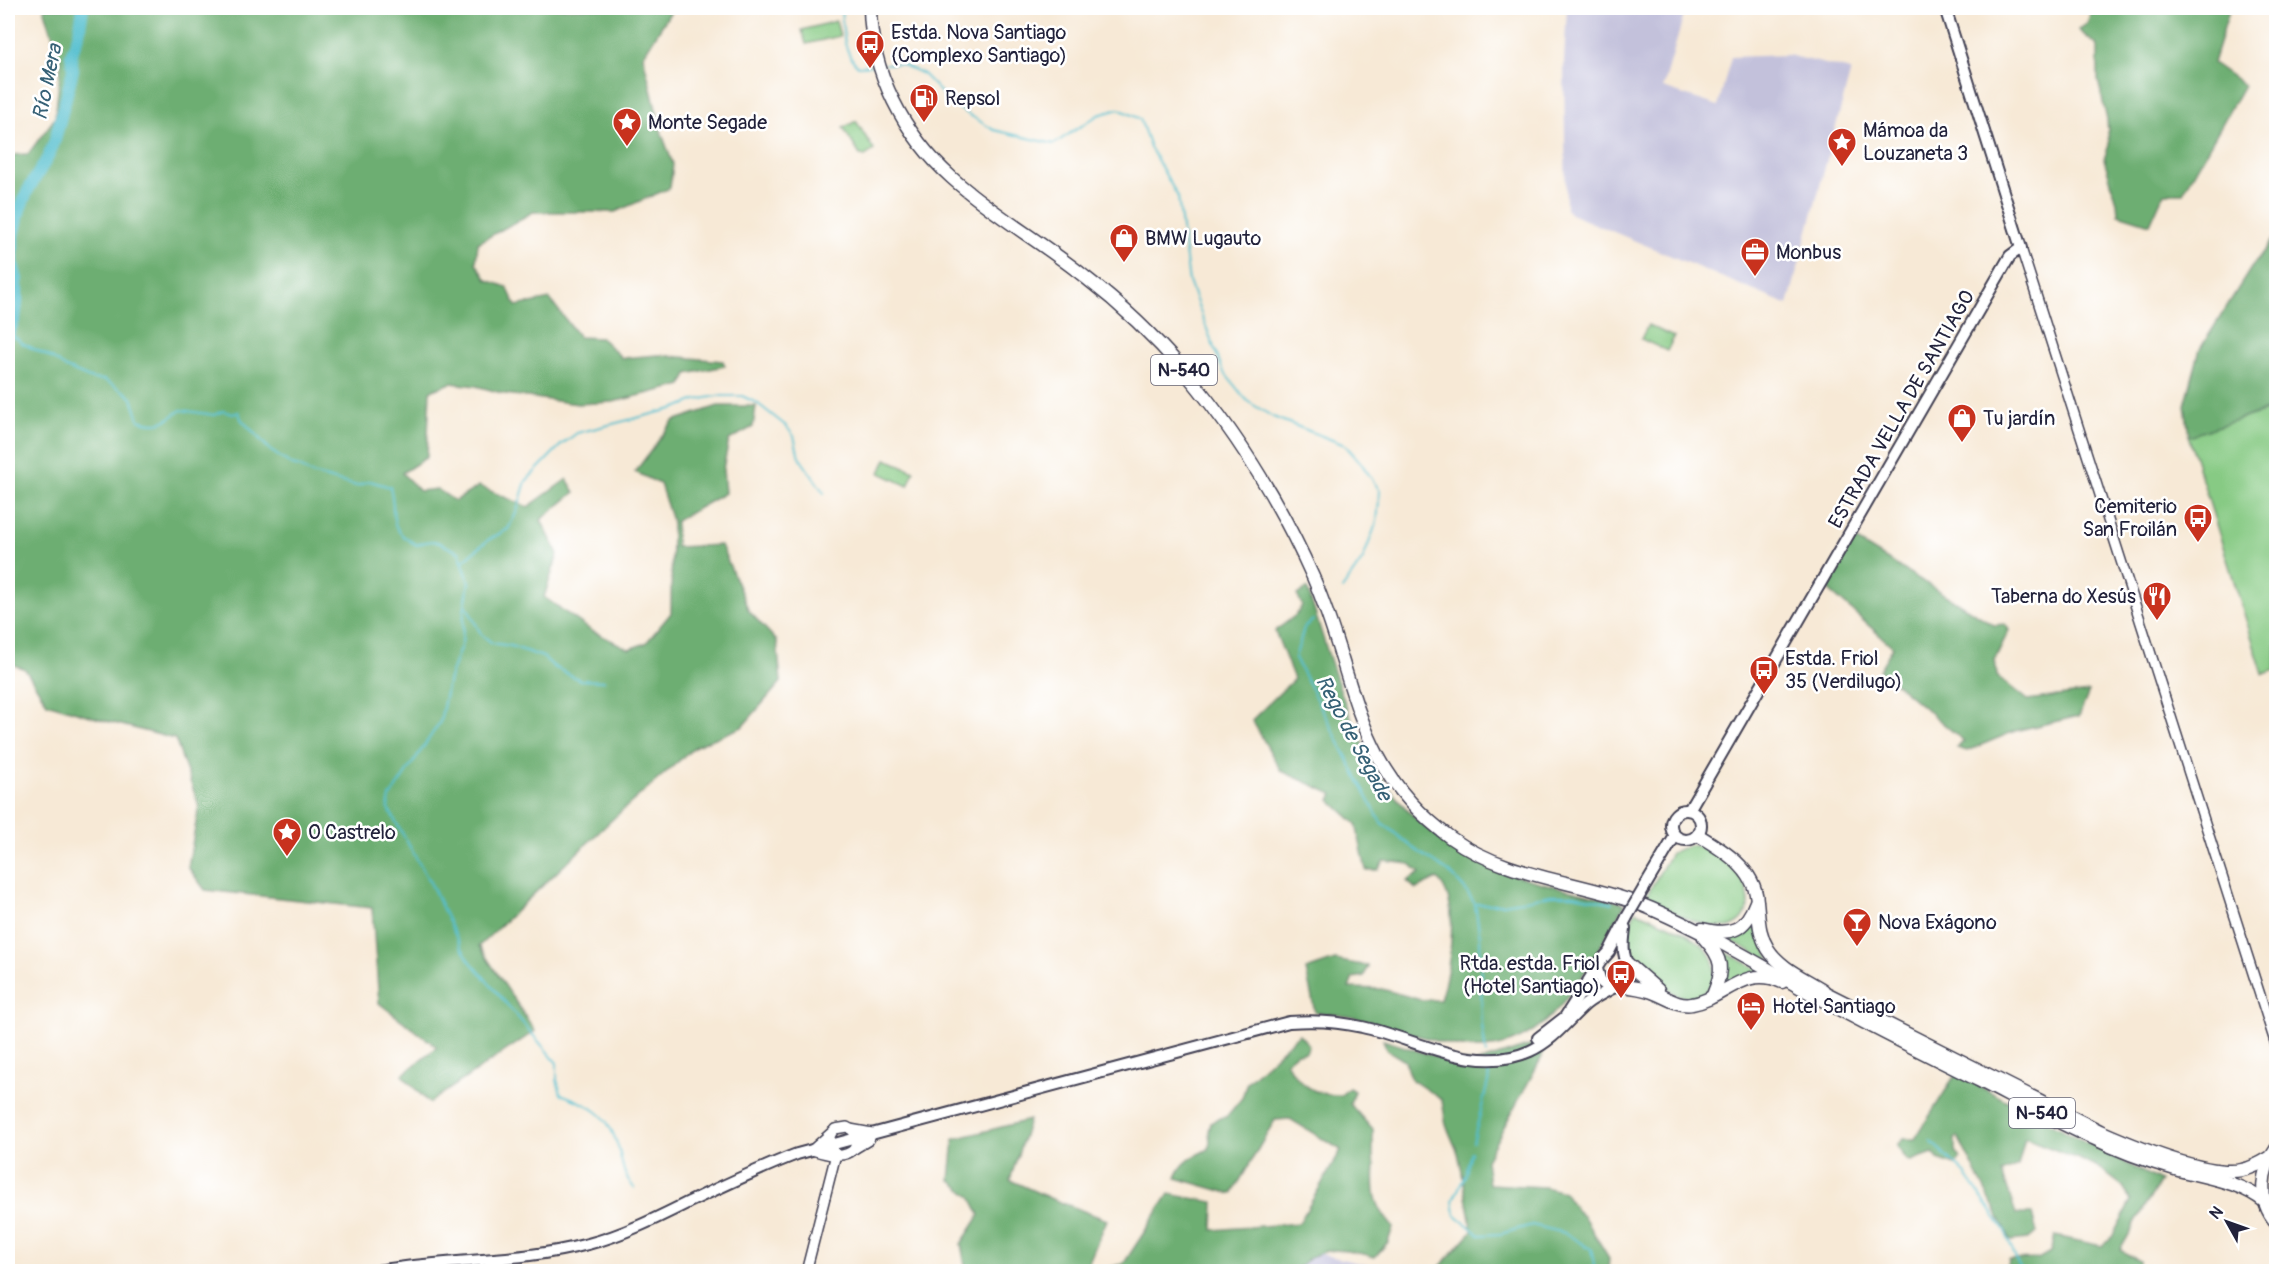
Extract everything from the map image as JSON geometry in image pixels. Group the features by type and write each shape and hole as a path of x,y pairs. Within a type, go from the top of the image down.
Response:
{"highway":[{"name":"N-540","path":"870,8 871,33 886,87 900,114 933,159 960,184 1085,277 1113,301 1184,370 1233,435 1279,509 1314,579 1356,706 1373,749 1390,778 1414,807 1453,840 1490,859 1523,872 1611,893 1694,929 1829,999 2091,1127 2131,1144 2200,1166 2239,1171 2257,1166 2274,1153"},
{"path":"1698,836 1732,858 1753,882 1761,934 1769,950 1781,964 1829,999"},
{"path":"1694,929 1733,932 1751,915 1757,898"},
{"path":"1694,929 1713,948 1720,962 1720,978 1713,995"},
{"path":"1627,962 1669,999"},
{"path":"1618,987 1641,988 1681,1005 1690,1005 1701,1002 1731,985 1748,979 1765,977 1829,999"},
{"name":"N-540","path":"1829,999 2092,1138 2172,1168 2241,1186 2265,1202 2277,1222"},
{"name":"N-540","path":"2265,1202 2264,1179 2274,1153"}],"main road":[{"path":"1945,8 2021,248"},
{"name":"ESTRADA VELLA DE SANTIAGO","path":"1604,958 1675,836 1671,829 1672,820 1677,813 1689,810 2010,256 2021,248"},
{"path":"1675,836 1685,840 1698,836 1702,828 1701,818 1689,810"},
{"path":"371,1272 424,1263 503,1258 558,1251 590,1244 654,1219 759,1169 812,1150 833,1149 853,1133 872,1133 1289,1022 1316,1020 1364,1027 1445,1054 1507,1058 1529,1051 1554,1037 1585,1005 1618,987 1629,977 1623,941 1627,917"},
{"path":"1480,1058 1511,1051 1546,1034 1565,1017 1604,958 1615,956 1627,962"},
{"path":"1598,969 1601,982 1618,987"}],"street":[{"path":"2021,248 2277,1045"},
{"path":"812,1150 839,1127 853,1133 854,1149"},
{"path":"806,1272 833,1149 829,1138 832,1132"},
{"path":"833,1149 846,1155 869,1140 872,1133"}],"shaded area":[{"path":"1567,8 1626,8 1684,15 1663,88 1718,106 1731,57 1788,55 1851,70 1788,305 1571,214 1566,209 1564,62"},
{"path":"1316,1253 1380,1268 1393,1265 1407,1271 1289,1272 1296,1257"}],"green space":[{"path":"44,8 673,8 643,56 662,134 673,164 670,188 615,212 533,212 478,243 476,263 487,280 507,287 516,306 550,299 579,337 601,338 622,358 658,355 723,361 725,366 687,374 682,385 613,402 578,404 505,394 476,386 451,383 430,391 427,457 402,473 420,491 437,489 455,501 479,486 528,507 567,479 575,492 541,520 558,554 544,597 592,631 629,649 646,643 671,613 672,521 660,484 635,472 673,421 718,406 756,406 753,427 729,440 723,469 725,493 676,521 676,547 721,545 749,611 777,641 781,682 742,727 696,746 616,816 479,946 535,1031 429,1103 402,1075 437,1047 379,1003 372,908 205,890 188,867 199,806 175,739 47,703 25,669 8,663 8,317 11,315 14,291 8,280 8,168 11,155 28,154 55,118 61,63"},
{"path":"2091,8 2230,8 2213,63 2244,85 2183,193 2164,193 2150,224 2118,214 2117,202 2104,159 2109,145 2107,120 2098,80 2098,46 2078,30 2088,23"},
{"path":"836,21 840,36 806,44 802,30"},
{"path":"856,121 874,150 865,156 860,155 843,128"},
{"path":"2276,235 2276,407 2189,436 2185,405 2200,349 2251,268"},
{"path":"1648,325 1674,337 1667,351 1641,339"},
{"path":"2276,408 2276,670 2263,674 2188,435"},
{"path":"886,459 914,471 908,486 880,473"},
{"path":"1852,538 1994,625 2005,624 2009,630 1995,659 1997,676 2027,700 2089,692 2079,716 2015,731 1967,751 1957,748 1964,741 1879,670 1893,647 1824,586"},
{"path":"1307,588 1350,716 1368,754 1390,789 1418,820 1453,847 1497,869 1625,904 1574,988 1554,1012 1532,1032 1506,1044 1475,1048 1439,1042 1362,1019 1315,1013 1306,970 1335,960 1368,966 1364,976 1353,978 1349,988 1382,989 1421,1000 1440,1000 1450,955 1451,920 1445,889 1437,879 1416,889 1407,881 1420,873 1410,864 1384,861 1378,870 1366,870 1356,824 1330,800 1333,794 1281,771 1252,720 1294,679 1275,631 1297,614 1302,605 1297,595"},
{"path":"1689,845 1713,852 1725,860 1743,882 1748,894 1748,906 1743,918 1736,924 1727,927 1705,925 1645,898 1671,853"},
{"path":"1636,911 1676,928 1702,945 1711,956 1714,968 1712,982 1704,993 1691,998 1676,994 1646,975 1632,961 1627,938 1629,926"},
{"path":"1755,922 1771,962 1730,940"},
{"path":"1725,952 1758,969 1759,972 1725,982 1723,955"},
{"path":"1299,1034 1309,1045 1306,1052 1297,1053 1286,1062 1291,1070 1302,1083 1323,1094 1341,1095 1349,1088 1354,1091 1350,1104 1373,1130 1376,1198 1382,1212 1393,1227 1388,1242 1375,1257 1332,1250 1313,1256 1295,1271 1099,1271 1124,1263 1169,1194 1214,1202 1213,1230 1299,1223 1341,1150 1290,1119 1275,1120 1232,1194 1176,1178 1185,1164 1208,1149 1211,1123 1218,1118 1226,1117 1242,1098 1247,1082"},
{"path":"1383,1040 1444,1059 1475,1063 1544,1041 1542,1057 1486,1160 1489,1184 1544,1187 1564,1192 1576,1210 1584,1217 1609,1258 1608,1271 1439,1272 1437,1270 1472,1231 1458,1153 1446,1125 1442,1100 1412,1080 1405,1061 1387,1050"},
{"path":"1956,1074 2160,1181 2120,1250 2139,1261 2139,1271 2007,1271 2009,1260 2038,1259 2050,1252 2055,1236 2102,1246 2112,1237 2131,1201 2121,1185 2096,1166 2025,1138 2018,1166 2002,1173 2016,1214 2032,1214 2037,1233 2028,1239 2011,1241 1958,1137 1955,1139 1955,1151 1960,1158 1955,1165 1938,1159 1933,1153 1911,1161 1907,1160 1897,1146 1903,1139 1915,1139"},
{"path":"1029,1120 1010,1180 1107,1220 1085,1271 966,1271 961,1244 980,1215 971,1197 950,1180 954,1139"}],"waterway":[{"name":"Río Mera","path":"8,334 15,318 17,302 13,240 20,209 55,140 73,70 71,55 79,33 83,8"},
{"name":"Rego de Segade","path":"841,8 844,39 849,54 858,66 876,65"},
{"name":"Rego de Segade","path":"885,64 901,64 923,74 953,105 994,130 1054,144 1098,115 1119,109 1140,119 1150,147 1178,197 1189,282 1223,371 1247,401 1273,417 1345,445 1361,463 1380,491 1377,521 1363,559 1342,589"},
{"path":"9,332 22,343 66,368 92,379 104,380 125,392 132,398 139,420 152,423 162,422 181,410 214,415 223,411 233,414 239,412 241,419 271,451 292,465 312,474 357,486 370,481 390,487 394,520 400,533 417,545 434,541 459,552 469,582 462,643 449,678 440,722 390,797 388,808 432,886 470,961 557,1063 557,1080 561,1094 593,1109 612,1130 624,1172 634,1188"},
{"path":"463,561 488,540 508,529 517,511 526,481 561,445 577,433 717,396 742,396 757,403 786,426 794,436 799,457 824,493"},
{"path":"466,605 481,634 492,643 511,646 543,657 554,667 580,680 604,681"},
{"name":"Rego de Segade","path":"1313,620 1304,628 1295,658 1380,821 1413,848 1449,872 1475,904 1480,937 1482,1025 1486,1054"},
{"path":"1476,904 1504,904 1551,895 1574,895 1612,903"},
{"path":"1473,1142 1489,1078 1487,1063"},
{"path":"1930,1141 1963,1171 2005,1231 2021,1272"},
{"path":"1471,1152 1466,1174 1453,1200 1455,1214 1479,1235 1500,1234 1532,1225 1565,1233 1591,1249 1594,1264 1592,1272"}],"place":[{"name":"Estda. Nova Santiago (Complexo Santiago)","path":"870,70"},
{"name":"Repsol","path":"924,124"},
{"name":"Monte Segade","path":"627,148"},
{"name":"Mámoa da Louzaneta 3","path":"1842,168"},
{"name":"BMW Lugauto","path":"1124,264"},
{"name":"Monbus","path":"1755,278"},
{"name":"Tu jardín","path":"1962,444"},
{"name":"Cemiterio San Froilán","path":"2198,544"},
{"name":"Taberna do Xesús","path":"2157,622"},
{"name":"Estda. Friol 35 (Verdilugo)","path":"1764,696"},
{"name":"O Castrelo","path":"287,858"},
{"name":"Nova Exágono","path":"1857,948"},
{"name":"Rtda. estda. Friol (Hotel Santiago)","path":"1621,1000"},
{"name":"Hotel Santiago","path":"1751,1032"}]}
